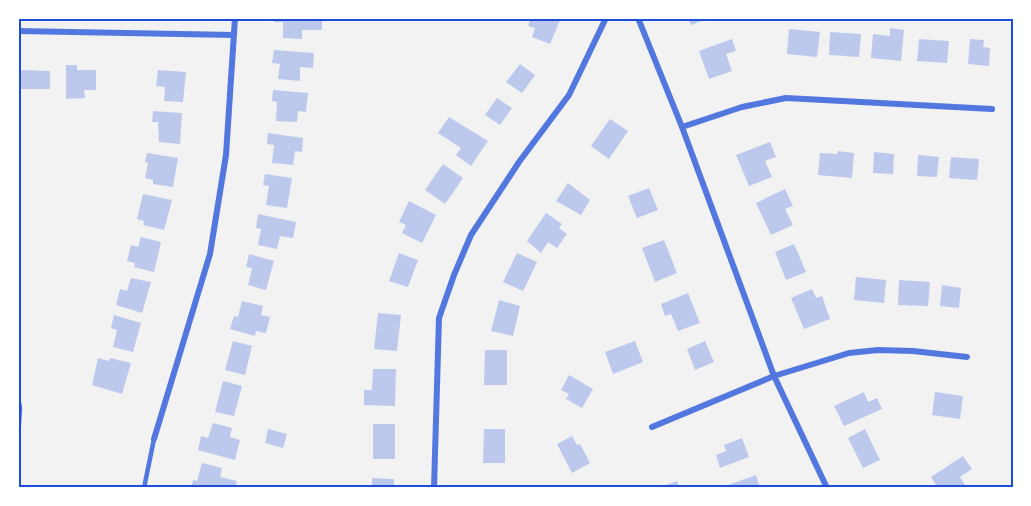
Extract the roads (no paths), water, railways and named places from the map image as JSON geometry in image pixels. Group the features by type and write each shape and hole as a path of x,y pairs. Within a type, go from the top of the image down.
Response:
{"street":[{"path":"154,439 210,254 226,155 235,18"},
{"path":"434,488 439,318 454,275 471,235 519,162 569,95 606,18"},
{"path":"638,18 682,127 774,376 827,488"},
{"path":"18,31 234,35"},
{"path":"682,127 742,107 786,98 992,109"},
{"path":"652,427 774,376 849,353 878,350 913,351 967,357"}],"lane":[{"path":"18,397 18,439"},
{"path":"144,488 154,439"}]}
